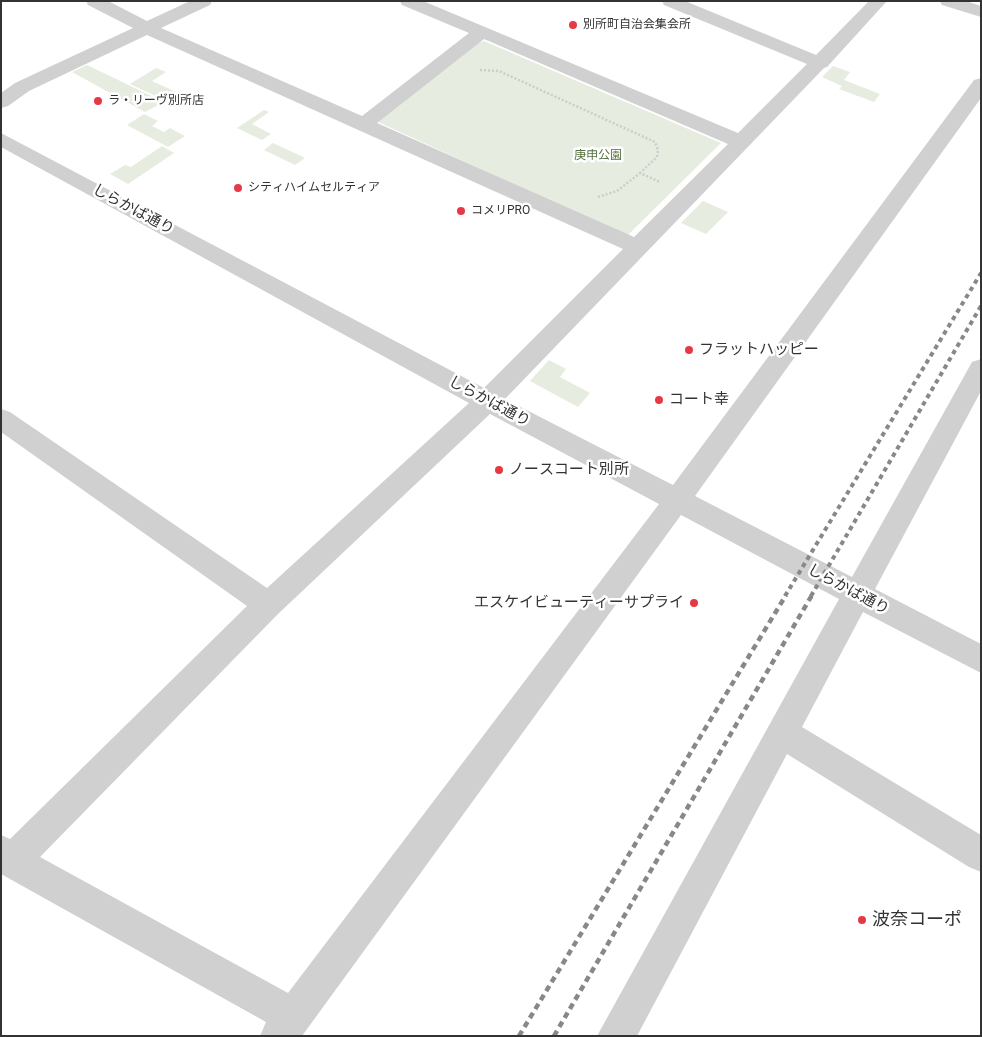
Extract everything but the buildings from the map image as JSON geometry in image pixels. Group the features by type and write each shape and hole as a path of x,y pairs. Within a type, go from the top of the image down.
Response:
{"street":[{"path":"94,1 148,28 637,248"},
{"path":"1,102 22,88 204,1"},
{"path":"408,1 741,142"},
{"path":"670,1 821,63"},
{"path":"879,1 821,63 688,194 487,401 268,604 6,856 286,1026 677,500 981,84"},
{"path":"948,1 981,12"},
{"path":"364,124 482,32"},
{"name":"しらかば通り","path":"1,139 487,401 981,659"},
{"path":"616,1036 981,368"},
{"path":"1,419 268,604"},
{"path":"781,732 981,855"}],"path":[{"path":"477,70 499,71 655,142 658,150 657,157 640,173 617,191 603,197 592,197"},
{"path":"640,173 688,194"}],"green space":[{"name":"庚申公園","path":"484,41 721,143 627,236 376,121 473,44"},
{"path":"87,65 164,102 145,112 72,72"},
{"path":"833,66 850,72 844,80 880,94 874,102 839,89 842,86 822,77"},
{"path":"156,68 166,72 152,81 176,92 164,100 130,84"},
{"path":"264,110 269,112 252,124 271,134 262,140 237,128"},
{"path":"144,114 158,121 152,126 164,132 170,128 185,136 168,147 127,125"},
{"path":"273,143 305,158 295,165 264,150"},
{"path":"162,146 174,153 128,184 110,174 125,165 131,167"},
{"path":"703,201 728,212 706,234 681,223"},
{"path":"549,360 566,369 560,377 590,393 578,407 530,381"}],"railway":[{"path":"785,596 981,273"},
{"path":"811,596 981,306"},
{"path":"519,1036 786,595"},
{"path":"554,1036 812,595"}],"place":[{"name":"別所町自治会集会所","path":"573,25"},
{"name":"ラ・リーヴ別所店","path":"98,101"},
{"name":"シティハイムセルティア","path":"238,188"},
{"name":"コメリPRO","path":"461,211"},
{"name":"フラットハッピー","path":"689,350"},
{"name":"コート幸","path":"659,400"},
{"name":"ノースコート別所","path":"499,470"},
{"name":"エスケイビューティーサプライ","path":"694,603"},
{"name":"波奈コーポ","path":"862,920"}]}
